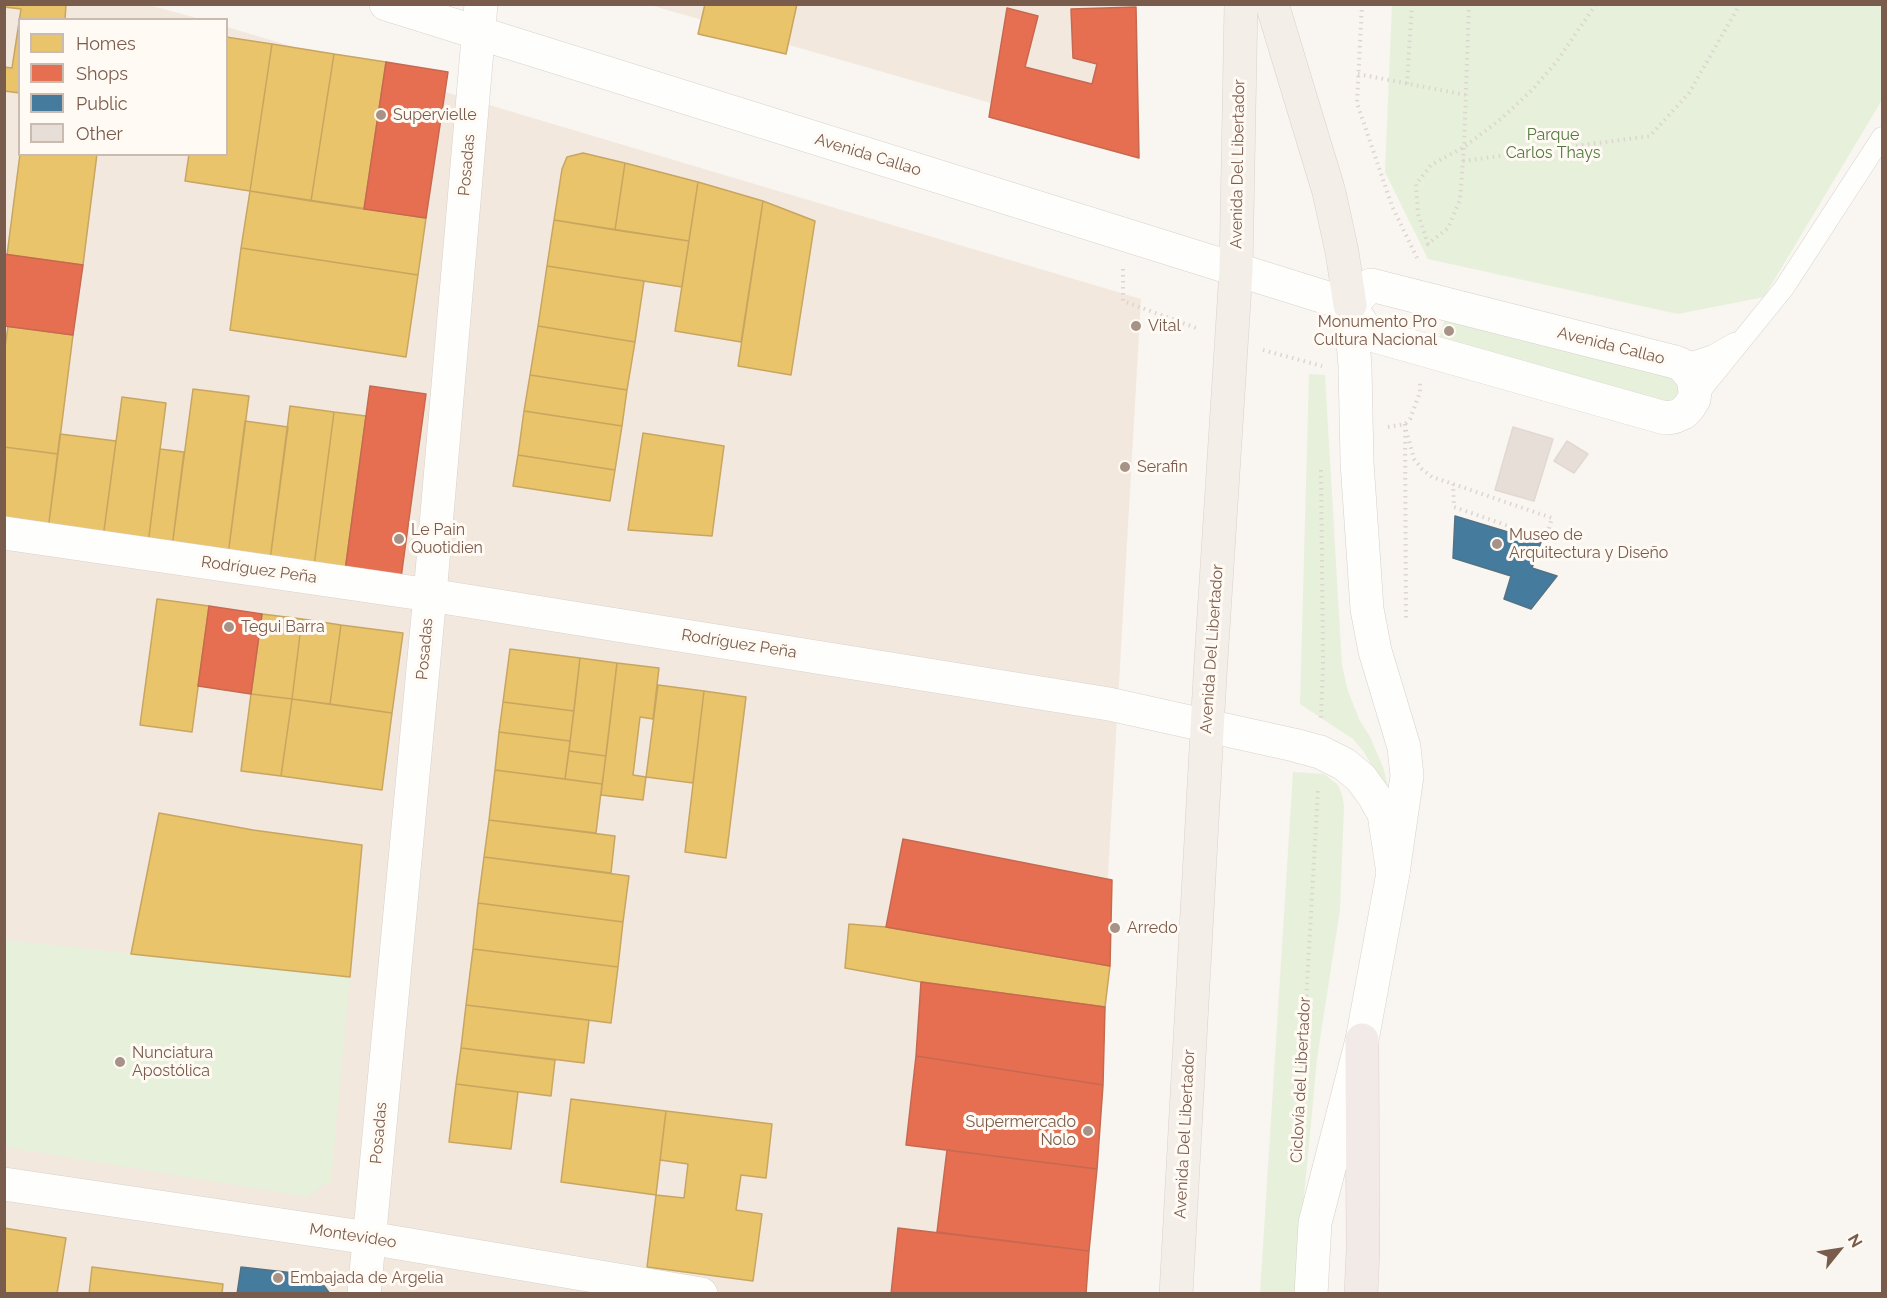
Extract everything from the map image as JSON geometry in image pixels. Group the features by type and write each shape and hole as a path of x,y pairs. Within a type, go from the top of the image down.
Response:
{"highway":[{"path":"1361,1293 1363,1250 1362,1040"}],"main road":[{"name":"Avenida Del Libertador","path":"1176,1293 1236,270 1241,4"},
{"path":"1272,4 1329,192 1342,252 1350,305"}],"street":[{"name":"Avenida Callao","path":"387,4 480,19 1236,270 1350,305 1371,285 1675,362 1683,365 1693,378 1694,399"},
{"name":"Posadas","path":"364,1293 430,595 480,19"},
{"path":"1350,305 1368,334 1665,418 1683,413 1694,399"},
{"path":"1311,1293 1315,1223 1362,1040 1393,873 1407,776 1404,747 1375,651 1367,609 1350,305"},
{"name":"Rodríguez Peña","path":"4,533 430,595 1109,704 1320,752 1344,764 1361,778 1374,796 1384,814 1393,873"},
{"name":"Montevideo","path":"4,1184 369,1238 702,1293"}],"lane":[{"path":"1694,399 1784,288 1882,137"},
{"path":"1675,362 1695,361 1713,355 1746,335"}],"path":[{"path":"1362,4 1357,103 1392,206 1419,259"},
{"path":"1407,84 1412,4"},
{"path":"1469,4 1464,147 1460,200 1448,228 1428,244 1418,214 1416,184 1431,165 1464,147 1501,119 1534,88 1557,61 1596,4"},
{"path":"1463,161 1650,136 1689,93 1740,4"},
{"path":"1358,74 1466,95"},
{"path":"1406,624 1405,424 1414,459 1422,469 1432,477 1453,484 1552,518 1546,539 1454,507 1453,484"},
{"name":"Ciclovía del Libertador","path":"1297,1151 1313,867"}],"shaded area":[{"path":"5,5 149,5 196,18 18,18 18,156 228,156 228,27 1141,299 1084,1293 5,1294"},
{"path":"650,5 1134,5 1137,145"}],"green space":[{"name":"Parque Carlos Thays","path":"1392,5 1882,5 1882,100 1764,297 1678,314 1428,259 1385,172"},
{"path":"1445,318 1671,378 1677,384 1678,392 1675,398 1665,402 1439,339"},
{"path":"1309,374 1325,375 1342,666 1348,691 1383,767 1389,790 1353,739 1300,704"},
{"path":"1293,772 1324,774 1338,785 1342,795 1344,805 1340,910 1317,1059 1296,1293 1260,1294"},
{"path":"5,940 350,977 331,1181 307,1197 5,1147"}],"building: Homes":[{"path":"4,4 66,4 65,18 20,18 21,9 4,7"},
{"path":"705,4 797,4 786,54 698,34"},
{"path":"18,29 18,93 4,91 4,67 12,68"},
{"path":"228,37 272,44 250,191 185,181 189,156 228,156"},
{"path":"272,44 334,54 311,201 250,191"},
{"path":"334,54 386,62 364,209 311,201"},
{"path":"583,153 625,163 615,230 554,220 562,169 567,157"},
{"path":"20,156 97,156 83,265 7,255"},
{"path":"625,163 698,182 689,241 615,230"},
{"path":"698,182 763,201 741,342 675,331"},
{"path":"250,191 426,218 418,275 241,248"},
{"path":"763,201 815,221 791,375 738,366"},
{"path":"554,220 689,241 682,287 547,266"},
{"path":"241,248 418,275 406,357 230,330"},
{"path":"547,266 644,281 635,342 538,326"},
{"path":"8,326 73,335 58,454 4,447 4,355"},
{"path":"538,326 635,342 627,390 530,375"},
{"path":"530,375 627,390 622,426 524,411"},
{"path":"193,389 249,396 228,555 172,547"},
{"path":"122,397 166,403 148,544 103,538"},
{"path":"290,406 334,412 314,566 270,560"},
{"path":"524,411 622,426 615,470 518,455"},
{"path":"334,412 366,416 345,571 314,566"},
{"path":"245,421 288,427 270,560 228,555"},
{"path":"643,433 724,446 712,536 628,530"},
{"path":"60,434 116,441 103,538 48,530"},
{"path":"4,447 58,454 48,530 4,524"},
{"path":"160,449 184,452 172,547 148,544"},
{"path":"518,455 615,470 610,501 513,486"},
{"path":"157,599 209,606 192,732 140,725"},
{"path":"262,614 302,619 292,699 251,694"},
{"path":"302,619 341,625 330,704 292,699"},
{"path":"341,625 403,633 392,713 330,704"},
{"path":"510,649 580,658 574,711 503,702"},
{"path":"580,658 617,663 606,756 569,751"},
{"path":"617,663 659,668 653,719 640,717 633,775 646,777 643,800 601,795"},
{"path":"658,685 704,691 693,783 646,777"},
{"path":"704,691 746,697 726,858 685,852"},
{"path":"251,694 292,699 281,776 241,771"},
{"path":"292,699 392,713 382,790 281,776"},
{"path":"503,702 574,711 570,741 499,732"},
{"path":"499,732 570,741 565,779 495,770"},
{"path":"569,751 606,756 602,784 565,779"},
{"path":"495,770 602,784 596,833 489,820"},
{"path":"159,813 253,830 362,845 350,977 131,954"},
{"path":"489,820 615,836 611,873 484,857"},
{"path":"484,857 629,876 623,922 478,903"},
{"path":"478,903 623,922 618,967 473,949"},
{"path":"849,924 886,927 1110,966 1105,1007 921,982 845,968"},
{"path":"473,949 618,967 611,1023 466,1005"},
{"path":"466,1005 589,1020 584,1063 461,1048"},
{"path":"461,1048 555,1060 551,1096 456,1084"},
{"path":"456,1084 518,1092 511,1149 449,1142"},
{"path":"571,1099 666,1111 656,1195 561,1182"},
{"path":"666,1111 772,1124 766,1178 741,1175 736,1210 762,1214 753,1281 647,1267 656,1195 684,1198 688,1164 660,1160"},
{"path":"4,1228 66,1238 57,1294 4,1294"},
{"path":"92,1267 223,1284 222,1294 89,1294"}],"building: Shops":[{"path":"1136,7 1139,158 989,117 1007,8 1038,16 1025,67 1092,84 1097,64 1073,58 1071,9"},
{"path":"386,62 448,72 426,218 364,209"},
{"path":"4,254 83,265 73,335 4,326"},
{"path":"370,386 426,394 401,578 345,571"},
{"path":"209,606 262,614 251,694 198,686"},
{"path":"903,839 1112,880 1110,966 886,927"},
{"path":"921,982 1105,1007 1103,1085 916,1056"},
{"path":"916,1056 1103,1085 1097,1169 906,1145"},
{"path":"947,1150 1097,1169 1089,1251 937,1232"},
{"path":"898,1228 1089,1251 1086,1294 891,1294"}],"building: Public":[{"path":"1455,516 1541,542 1532,568 1557,576 1531,609 1504,599 1511,576 1453,558"},
{"name":"Embajada de Argelia","path":"241,1267 312,1275 320,1280 330,1294 237,1294"}],"building: Other":[{"path":"1513,427 1553,439 1534,501 1495,490"},
{"path":"1567,441 1588,454 1574,473 1554,461"}],"place":[{"name":"Supervielle","path":"381,115"},
{"name":"Vital","path":"1136,326"},
{"name":"Monumento Pro Cultura Nacional","path":"1449,331"},
{"name":"Serafin","path":"1125,467"},
{"name":"Le Pain Quotidien","path":"399,539"},
{"name":"Museo de Arquitectura y Diseño","path":"1497,544"},
{"name":"Tegui Barra","path":"229,627"},
{"name":"Arredo","path":"1115,928"},
{"name":"Nunciatura Apostólica","path":"120,1062"},
{"name":"Supermercado Nolo","path":"1088,1131"},
{"name":"Embajada de Argelia","path":"278,1278"}]}
